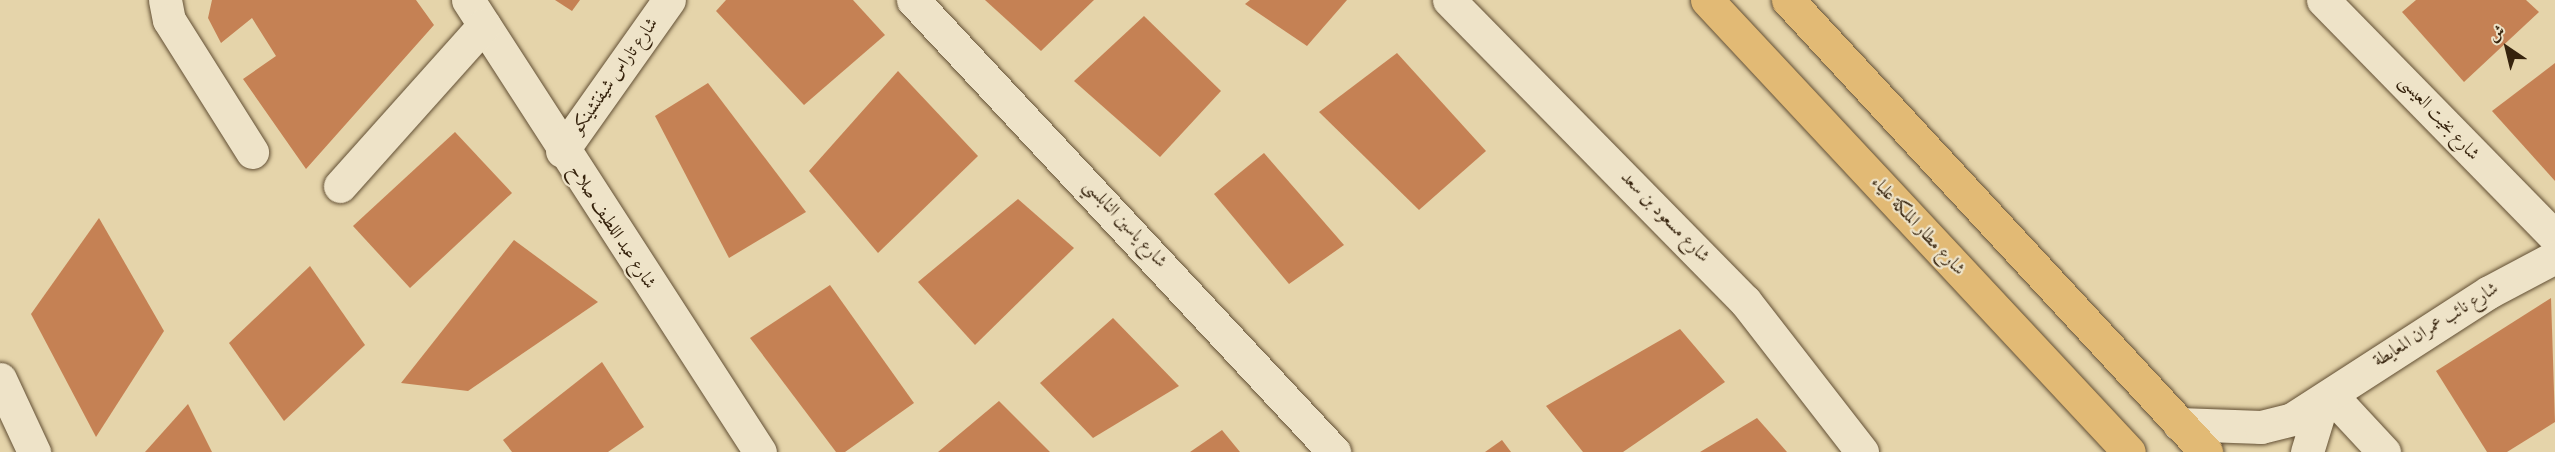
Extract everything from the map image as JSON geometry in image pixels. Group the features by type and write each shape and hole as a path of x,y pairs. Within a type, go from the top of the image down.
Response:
{"highway":[{"name":"شارع مطار الملكة علياء","path":"1707,0 2129,452"},
{"path":"1788,0 2206,452"}],"street":[{"path":"165,0 169,20 252,152"},
{"name":"شارع تاراس شيفتشينكو","path":"562,151 669,0"},
{"name":"شارع ياسين النابلسي","path":"913,0 1334,452"},
{"name":"شارع مسعود بن سعد","path":"1449,0 1745,301 1862,452"},
{"name":"شارع بخيت العيسى","path":"2323,0 2555,237"},
{"path":"340,186 476,12"},
{"name":"شارع عبد اللطيف صلاح","path":"476,12 562,151 760,452"},
{"name":"شارع نائب عمران المعايطة","path":"2180,424 2261,427 2326,399 2489,291 2555,257"},
{"path":"0,379 34,452"},
{"path":"2307,452 2326,399 2384,452"}],"building":[{"path":"212,0 416,0 434,25 306,169 243,79 276,56 252,18 221,43 208,18"},
{"path":"555,0 580,0 572,11"},
{"path":"726,0 853,0 885,35 804,105 716,11"},
{"path":"985,0 1094,0 1041,51"},
{"path":"1250,0 1347,0 1307,46 1245,4"},
{"path":"2416,0 2526,0 2539,12 2464,82 2402,12"},
{"path":"1144,16 1221,91 1160,157 1074,81"},
{"path":"1397,53 1486,151 1419,210 1319,112"},
{"path":"2555,63 2555,181 2492,111"},
{"path":"898,71 978,156 878,253 809,171"},
{"path":"708,83 806,212 729,258 655,116"},
{"path":"455,132 512,193 410,288 353,226"},
{"path":"1264,153 1344,245 1289,284 1214,194"},
{"path":"1018,199 1074,248 975,345 918,282"},
{"path":"99,218 164,331 96,437 31,314"},
{"path":"514,240 598,302 468,391 401,383"},
{"path":"310,266 365,345 284,421 229,343"},
{"path":"830,285 914,403 845,452 836,452 750,338"},
{"path":"2551,298 2555,422 2507,452 2487,452 2436,371"},
{"path":"1113,318 1179,386 1093,438 1040,383"},
{"path":"1680,329 1725,382 1623,452 1583,452 1546,406"},
{"path":"602,362 644,427 608,452 512,452 503,440"},
{"path":"999,401 1050,452 938,452"},
{"path":"188,404 212,452 145,452"},
{"path":"1757,418 1787,452 1700,452"},
{"path":"1222,430 1240,452 1190,452"},
{"path":"1502,440 1511,452 1485,452"}]}
